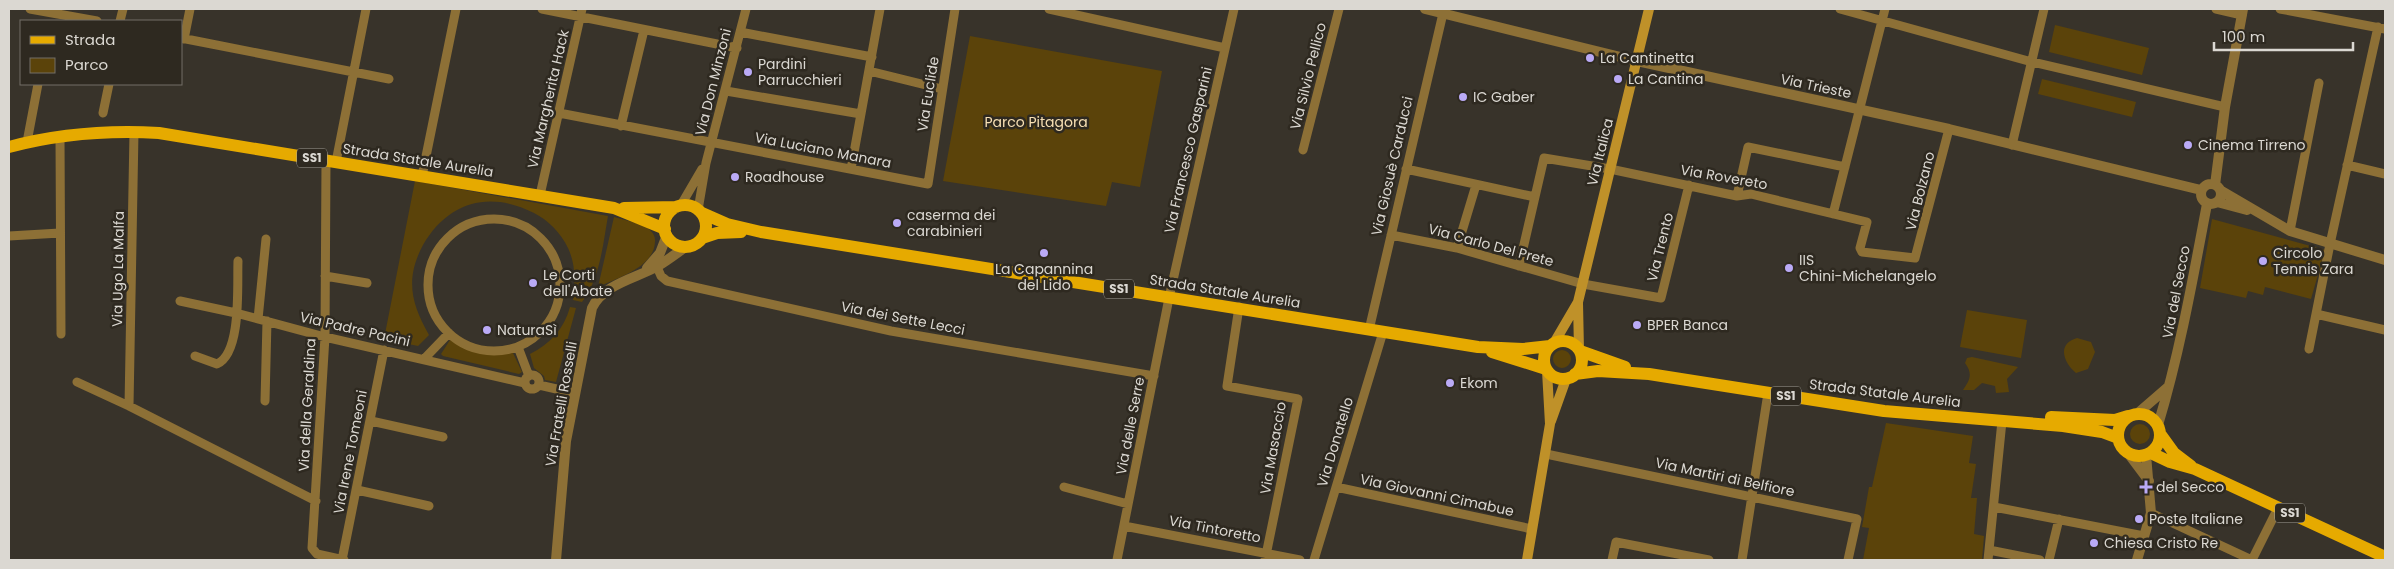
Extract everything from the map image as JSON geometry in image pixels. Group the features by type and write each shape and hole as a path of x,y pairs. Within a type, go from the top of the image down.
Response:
{"main road":[{"name":"Via Italica","path":"1552,345 1578,302 1649,9"},
{"name":"Strada Statale Aurelia","path":"9,147 60,137 95,133 134,132 210,141 614,208 679,206"},
{"name":"SS1","path":"679,206 690,206 700,212"},
{"path":"666,232 667,216 679,206"},
{"name":"Strada Statale Aurelia","path":"614,208 666,232"},
{"name":"Strada Statale Aurelia","path":"700,212 727,224 761,232 1169,298 1239,307 1369,330 1478,347 1523,349 1552,345"},
{"path":"700,212 706,226 702,238"},
{"name":"SS1","path":"666,232 675,244 687,246 694,244 702,238"},
{"name":"Strada Statale Aurelia","path":"702,238 725,232 761,232"},
{"name":"Via Italica","path":"1578,302 1579,351"},
{"path":"1527,560 1550,424 1547,370 1544,361 1552,345 1571,343 1579,351 1582,364 1571,376 1550,424"},
{"name":"Strada Statale Aurelia","path":"1478,347 1547,370"},
{"name":"Strada Statale Aurelia","path":"1579,351 1649,374"},
{"path":"1547,370 1556,377 1571,376"},
{"name":"Strada Statale Aurelia","path":"1571,376 1598,371 1649,374 1884,411 2063,426 2102,432 2118,438"},
{"name":"SS1","path":"1923,413 2115,420 2133,415 2150,416 2174,453 2194,469"},
{"path":"2128,453 2120,444 2118,438 2120,426 2133,415"},
{"path":"2148,454 2158,445 2160,430"},
{"name":"SS1","path":"2128,453 2148,454 2194,469 2385,557"}],"street":[{"path":"30,9 52,17 86,20"},
{"path":"190,9 182,38 389,79"},
{"name":"Via della Geraldina","path":"343,560 320,555 312,551 325,337 325,276 331,161 355,72 366,9"},
{"path":"422,176 456,9"},
{"path":"542,9 581,13 644,30 737,48"},
{"name":"Via Don Minzoni","path":"700,212 706,162 746,9"},
{"path":"851,169 880,9"},
{"name":"Via Euclide","path":"928,184 955,9"},
{"path":"1049,9 1225,48"},
{"name":"Via Francesco Gasparini","path":"1169,298 1234,9"},
{"name":"Via Silvio Pellico","path":"1303,150 1338,9"},
{"name":"Via Trieste","path":"1425,9 1443,11 1637,61 1949,129 2012,145 2211,187 2290,231 2385,260"},
{"path":"1840,9 1882,19 2032,62 2225,106"},
{"path":"1833,214 1885,9"},
{"path":"2012,145 2044,9"},
{"path":"2212,203 2200,196 2211,187 2220,149 2225,106 2242,12 2216,9"},
{"path":"2280,9 2382,28 2347,165 2309,349"},
{"name":"Via Giosuè Carducci","path":"1369,330 1443,11"},
{"name":"Via Margherita Hack","path":"540,195 581,13"},
{"path":"621,126 644,30"},
{"path":"740,32 872,57"},
{"path":"869,71 942,89"},
{"path":"2290,231 2319,83"},
{"path":"27,142 38,85"},
{"path":"103,114 109,85"},
{"path":"726,91 861,114"},
{"name":"Via Luciano Manara","path":"558,113 928,184"},
{"name":"Via Bolzano","path":"1833,214 1868,222 1860,248 1862,252 1915,258 1949,129"},
{"name":"Via Ugo La Malfa","path":"128,406 134,132"},
{"path":"60,137 61,334"},
{"path":"1736,196 1748,147 1845,167"},
{"name":"Via Rovereto","path":"1535,197 1544,158 1610,169 1736,196 1751,194 1833,214"},
{"name":"Via Don Minzoni","path":"679,206 706,162"},
{"path":"2347,165 2385,174"},
{"path":"1406,166 1476,185 1535,197 1519,266"},
{"path":"1456,248 1476,185"},
{"name":"Via Trento","path":"1583,284 1661,298 1690,185"},
{"name":"Via del Secco","path":"2160,430 2212,203 2221,196 2211,187"},
{"name":"Via Trieste","path":"2212,203 2259,213"},
{"path":"485,219 503,220 524,226 541,239 552,255 559,272 559,298 553,316 539,333 518,347 499,350 467,345 449,333 438,320 429,300 428,279 435,256 447,238 467,224 485,219"},
{"name":"Via Fratelli Rosselli","path":"637,276 656,259 666,232"},
{"path":"9,236 60,233"},
{"name":"Via Carlo Del Prete","path":"1391,235 1456,248 1583,284"},
{"path":"265,401 263,320 266,240"},
{"name":"Via Fratelli Rosselli","path":"556,560 566,441 574,393 594,304 607,291 657,267 687,246"},
{"path":"195,356 213,364 225,359 232,343 236,313 238,261"},
{"name":"Via dei Sette Lecci","path":"657,267 662,278 672,283 777,307 942,340 1154,376"},
{"path":"325,276 367,283"},
{"name":"Via delle Serre","path":"1117,560 1169,298"},
{"name":"Via Padre Pacini","path":"180,300 325,337 527,379 531,390 539,385 574,393"},
{"name":"Via Masaccio","path":"1239,307 1227,386 1298,399 1266,557"},
{"path":"2316,314 2385,330"},
{"name":"Via Donatello","path":"1314,560 1383,332"},
{"path":"424,359 449,333"},
{"path":"518,347 527,379"},
{"name":"Via Irene Tomeoni","path":"343,560 384,350"},
{"path":"77,382 316,501"},
{"path":"2133,415 2171,384"},
{"path":"1742,560 1768,393"},
{"path":"371,421 443,437"},
{"path":"1988,560 2002,421"},
{"path":"2128,453 2150,482"},
{"name":"Via Martiri di Belfiore","path":"1546,454 1857,519 1848,560"},
{"path":"2137,560 2151,513 2148,454"},
{"path":"1064,487 1128,504"},
{"name":"Via Giovanni Cimabue","path":"1336,488 1532,529"},
{"path":"357,490 429,506"},
{"path":"1994,507 2144,536"},
{"path":"2151,513 2252,560 2275,514"},
{"path":"2049,560 2059,519"},
{"name":"Via Tintoretto","path":"1124,526 1266,557 1300,560"},
{"path":"1612,560 1616,542 1709,560"},
{"path":"1989,550 2040,560"}],"green space":[{"path":"2055,25 2149,48 2142,75 2049,52"},
{"name":"Parco Pitagora","path":"970,36 1162,71 1140,187 1112,182 1106,206 943,181"},
{"path":"2042,79 2136,102 2132,117 2038,94"},
{"path":"415,181 608,216 597,272 582,302 573,300 574,274 568,248 562,237 549,223 534,213 501,202 471,204 457,210 433,230 417,257 412,280 412,291 418,312 429,335 418,346 384,339"},
{"path":"614,217 637,223 648,229 655,238 654,249 649,257 634,270 598,287"},
{"name":"Circolo Tennis Zara","path":"2212,219 2325,250 2311,299 2265,287 2263,295 2248,291 2246,298 2200,288"},
{"path":"570,307 576,308 556,382 545,380 544,376 534,368 530,354 550,341 560,329"},
{"path":"1967,310 2027,320 2021,358 1960,347"},
{"path":"2077,338 2091,342 2095,352 2088,369 2076,373 2068,364 2064,349 2070,341"},
{"path":"450,340 480,353 513,353 522,372 519,374 443,356 441,354"},
{"path":"1562,350 1568,353 1571,359 1568,365 1562,368 1556,365 1553,359 1556,353"},
{"path":"1972,357 2018,367 2007,379 2009,392 1996,393 1995,386 1982,383 1974,390 1963,390 1970,377 1965,363 1967,358"},
{"path":"1886,423 1973,436 1969,463 1976,464 1971,498 1977,498 1974,534 1984,536 1982,560 1863,560 1869,528 1862,527 1869,487 1872,487"},
{"path":"2140,424 2147,427 2150,434 2147,441 2140,444 2133,441 2130,434 2133,427"}],"place":[{"name":"La Cantinetta","path":"1590,58"},
{"name":"Pardini Parrucchieri","path":"748,72"},
{"name":"La Cantina","path":"1618,79"},
{"name":"IC Gaber","path":"1463,97"},
{"name":"Cinema Tirreno","path":"2188,145"},
{"name":"Roadhouse","path":"735,177"},
{"name":"caserma dei carabinieri","path":"897,223"},
{"name":"La Capannina del Lido","path":"1044,253"},
{"name":"Circolo Tennis Zara","path":"2263,261"},
{"name":"IIS Chini-Michelangelo","path":"1789,268"},
{"name":"Le Corti dell'Abate","path":"533,283"},
{"name":"BPER Banca","path":"1637,325"},
{"name":"NaturaSì","path":"487,330"},
{"name":"Ekom","path":"1450,383"},
{"name":"del Secco","path":"2146,487"},
{"name":"Poste Italiane","path":"2139,519"},
{"name":"Chiesa Cristo Re","path":"2094,543"}]}
